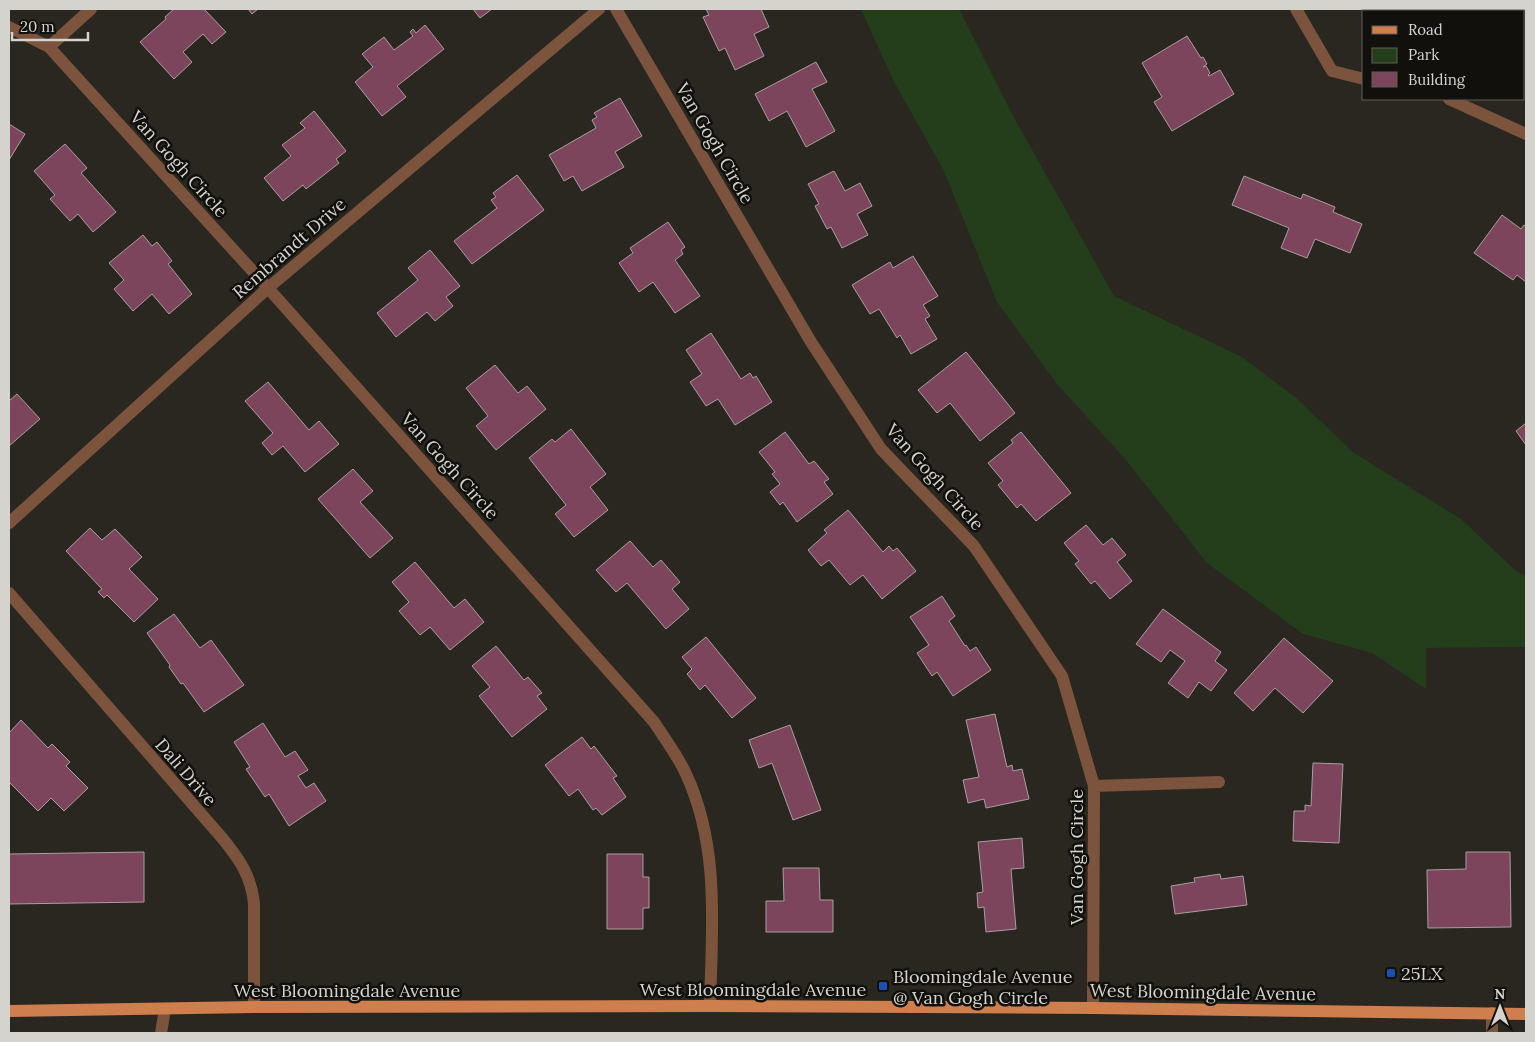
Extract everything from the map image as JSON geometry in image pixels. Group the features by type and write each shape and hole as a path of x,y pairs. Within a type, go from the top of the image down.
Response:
{"main road":[{"name":"West Bloomingdale Avenue","path":"9,1011 254,1007 710,1006 1093,1008 1526,1014"}],"street":[{"path":"49,47 91,9"},
{"name":"Rembrandt Drive","path":"9,523 268,288 600,9"},
{"name":"Van Gogh Circle","path":"616,9 811,342 881,449 974,546 1062,676 1094,786 1093,1008"},
{"path":"1296,9 1332,71 1362,78"},
{"name":"Van Gogh Circle","path":"9,27 49,47 268,288 654,722 685,772 704,825 710,862 713,901 710,1006"},
{"path":"1451,100 1526,134"},
{"name":"Dali Drive","path":"9,593 174,785 223,839 242,866 253,889 254,1007"},
{"path":"1094,786 1220,782"},
{"path":"161,1033 165,1008"},
{"path":"1492,1013 1492,1033"}],"green space":[{"path":"861,9 959,9 1011,112 1114,296 1242,357 1295,397 1354,453 1461,519 1515,570 1526,576 1526,647 1426,648 1426,689 1372,653 1303,634 1207,563 1126,460 1057,384 997,302 943,169 894,82"}],"building":[{"path":"174,9 204,9 226,32 212,44 203,34 183,52 192,62 174,79 140,42 166,19 165,17"},
{"path":"248,9 258,9 252,14"},
{"path":"473,9 492,9 480,18"},
{"path":"706,9 761,9 769,27 754,34 764,56 735,70 725,48 719,51 703,17 709,15"},
{"path":"425,25 444,49 397,86 406,97 382,116 355,82 373,67 362,54 384,37 394,50 413,36 410,32 413,29 416,33"},
{"path":"1187,36 1207,64 1203,67 1206,66 1210,73 1208,75 1220,70 1234,94 1172,131 1154,102 1162,97 1142,63"},
{"path":"816,62 827,82 812,89 835,131 806,147 787,111 769,121 755,94"},
{"path":"620,98 642,136 615,152 624,167 582,191 573,176 564,181 549,155 596,128 592,120 597,117 594,113"},
{"path":"314,111 346,151 336,159 339,163 306,189 303,185 283,201 264,178 291,156 282,145 305,128 300,123"},
{"path":"9,124 25,134 9,160"},
{"path":"65,144 87,168 81,173 116,212 93,232 78,214 70,221 50,199 55,195 34,171"},
{"path":"834,171 845,191 860,183 872,206 857,214 868,235 842,248 831,227 827,229 815,206 819,204 808,184"},
{"path":"517,175 544,210 472,264 454,241 497,208 491,200 496,197 493,193"},
{"path":"1244,176 1301,199 1303,194 1335,207 1333,212 1362,224 1350,253 1315,239 1307,258 1281,248 1289,228 1232,205"},
{"path":"1502,215 1521,229 1524,225 1526,226 1526,282 1517,275 1513,280 1474,253"},
{"path":"668,222 685,247 681,250 683,254 675,260 700,296 675,313 653,282 639,292 619,263 633,253 630,248"},
{"path":"143,235 152,246 157,242 172,261 168,264 192,294 169,314 152,294 133,311 114,289 124,280 109,263"},
{"path":"430,250 460,286 446,297 453,306 435,321 427,312 396,337 377,313 418,280 408,268"},
{"path":"913,256 938,296 923,305 930,316 925,319 937,339 911,354 900,335 897,338 879,309 870,314 852,285 890,262 893,268"},
{"path":"711,333 741,379 750,373 753,378 756,376 772,402 735,425 718,399 706,406 690,382 702,374 686,350"},
{"path":"966,352 1015,413 980,441 950,403 937,413 918,390"},
{"path":"495,365 518,393 527,386 546,409 496,450 476,426 488,416 466,388"},
{"path":"268,382 309,430 319,421 339,444 305,472 283,446 272,455 262,443 273,433 245,401"},
{"path":"17,394 40,419 9,446 9,401"},
{"path":"1526,423 1526,445 1516,431"},
{"path":"571,429 606,474 590,487 608,510 574,537 555,514 566,505 529,458 552,439 555,442"},
{"path":"785,432 809,464 814,461 829,479 824,482 833,494 797,522 783,502 780,505 770,492 780,484 772,474 775,472 759,452"},
{"path":"1021,432 1071,493 1036,521 1021,504 1017,508 998,485 1003,481 988,463 1013,443 1011,440"},
{"path":"353,469 373,491 360,502 393,538 370,558 318,499"},
{"path":"848,510 883,552 889,546 893,551 897,548 916,571 882,599 863,575 850,585 829,560 821,566 808,550 827,533 824,530"},
{"path":"1086,525 1103,545 1112,538 1126,555 1117,562 1132,581 1110,599 1095,581 1091,584 1075,564 1079,561 1064,543"},
{"path":"90,528 102,540 115,529 142,557 129,569 158,599 134,622 107,595 104,598 98,592 102,589 66,551"},
{"path":"630,541 653,567 661,560 680,582 672,589 689,609 666,629 627,583 616,592 596,570"},
{"path":"415,562 454,608 465,599 484,622 450,650 430,627 420,635 399,611 409,602 392,582"},
{"path":"942,596 955,616 949,621 965,646 970,651 976,647 991,670 953,696 937,672 932,676 917,653 929,645 910,617"},
{"path":"1163,609 1221,652 1215,661 1227,670 1211,691 1199,682 1188,698 1168,683 1185,661 1170,650 1161,662 1136,644"},
{"path":"174,614 200,648 211,640 244,685 204,712 183,683 181,684 147,633"},
{"path":"706,637 756,698 732,718 705,685 700,690 687,674 692,669 682,657"},
{"path":"1284,638 1333,681 1303,713 1275,688 1253,711 1234,693"},
{"path":"496,646 524,680 528,677 542,693 537,696 547,709 512,737 479,696 490,687 472,666"},
{"path":"995,714 1007,767 1012,765 1013,771 1022,769 1029,799 986,808 984,799 968,803 963,780 979,777 966,720"},
{"path":"21,720 48,748 52,744 70,762 66,766 88,788 64,811 51,798 38,811 9,782 9,733"},
{"path":"263,723 285,757 295,751 308,770 298,776 306,788 314,783 326,801 289,826 269,794 265,797 246,769 250,767 234,742"},
{"path":"790,725 821,810 793,820 772,763 759,768 749,740"},
{"path":"582,737 591,749 594,746 617,776 613,778 626,797 602,815 596,808 593,810 578,789 569,796 545,765"},
{"path":"1313,763 1343,764 1339,843 1293,841 1294,811 1305,811 1305,805 1311,806"},
{"path":"1022,838 1024,868 1011,869 1016,929 986,932 984,907 978,908 977,893 983,892 978,842"},
{"path":"144,852 144,902 9,904 9,854"},
{"path":"1466,852 1510,852 1511,927 1428,928 1427,870 1466,869"},
{"path":"607,854 643,854 643,877 649,877 649,908 643,908 643,929 607,929"},
{"path":"783,868 819,868 820,900 833,900 833,932 766,932 766,901 784,901"},
{"path":"1220,874 1221,879 1243,876 1247,905 1175,914 1171,886 1195,882 1194,878"}],"place":[{"name":"25LX","path":"1391,973"},
{"name":"Bloomingdale Avenue @ Van Gogh Circle","path":"883,986"}]}
